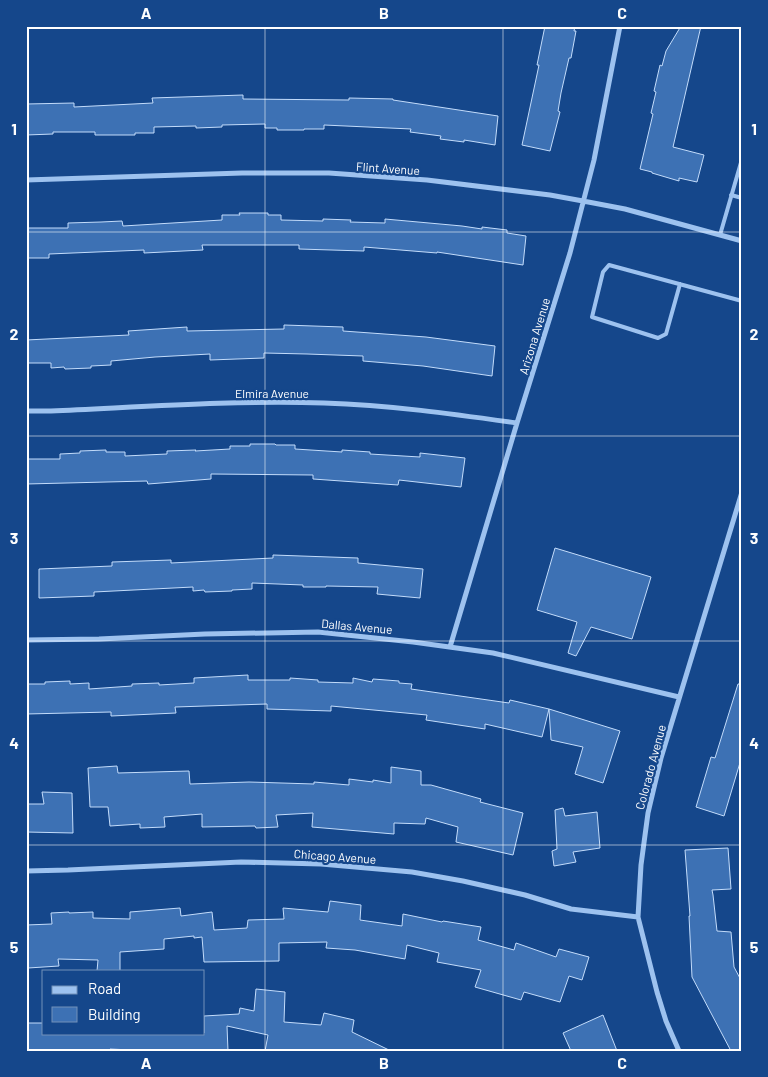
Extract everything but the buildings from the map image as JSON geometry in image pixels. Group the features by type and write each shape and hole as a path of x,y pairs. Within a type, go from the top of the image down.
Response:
{"street":[{"name":"Arizona Avenue","path":"450,647 570,253 594,160 620,26"},
{"name":"Flint Avenue","path":"26,180 242,172 329,174 427,180 550,196 625,209 742,241"},
{"name":"Elmira Avenue","path":"26,410 51,411 250,402 326,403 388,407 517,423"},
{"name":"Colorado Avenue","path":"679,1051 661,1007 638,917 641,865 648,813 661,758 742,492"},
{"name":"Dallas Avenue","path":"26,640 318,632 493,653 679,697"},
{"name":"Chicago Avenue","path":"26,870 68,870 241,862 321,864 412,872 525,895 571,908 638,917"}],"lane":[{"path":"720,235 742,160"},
{"path":"732,195 742,198"},
{"path":"680,284 666,334 658,338 592,317 604,272 610,265 680,284 742,302"}]}
